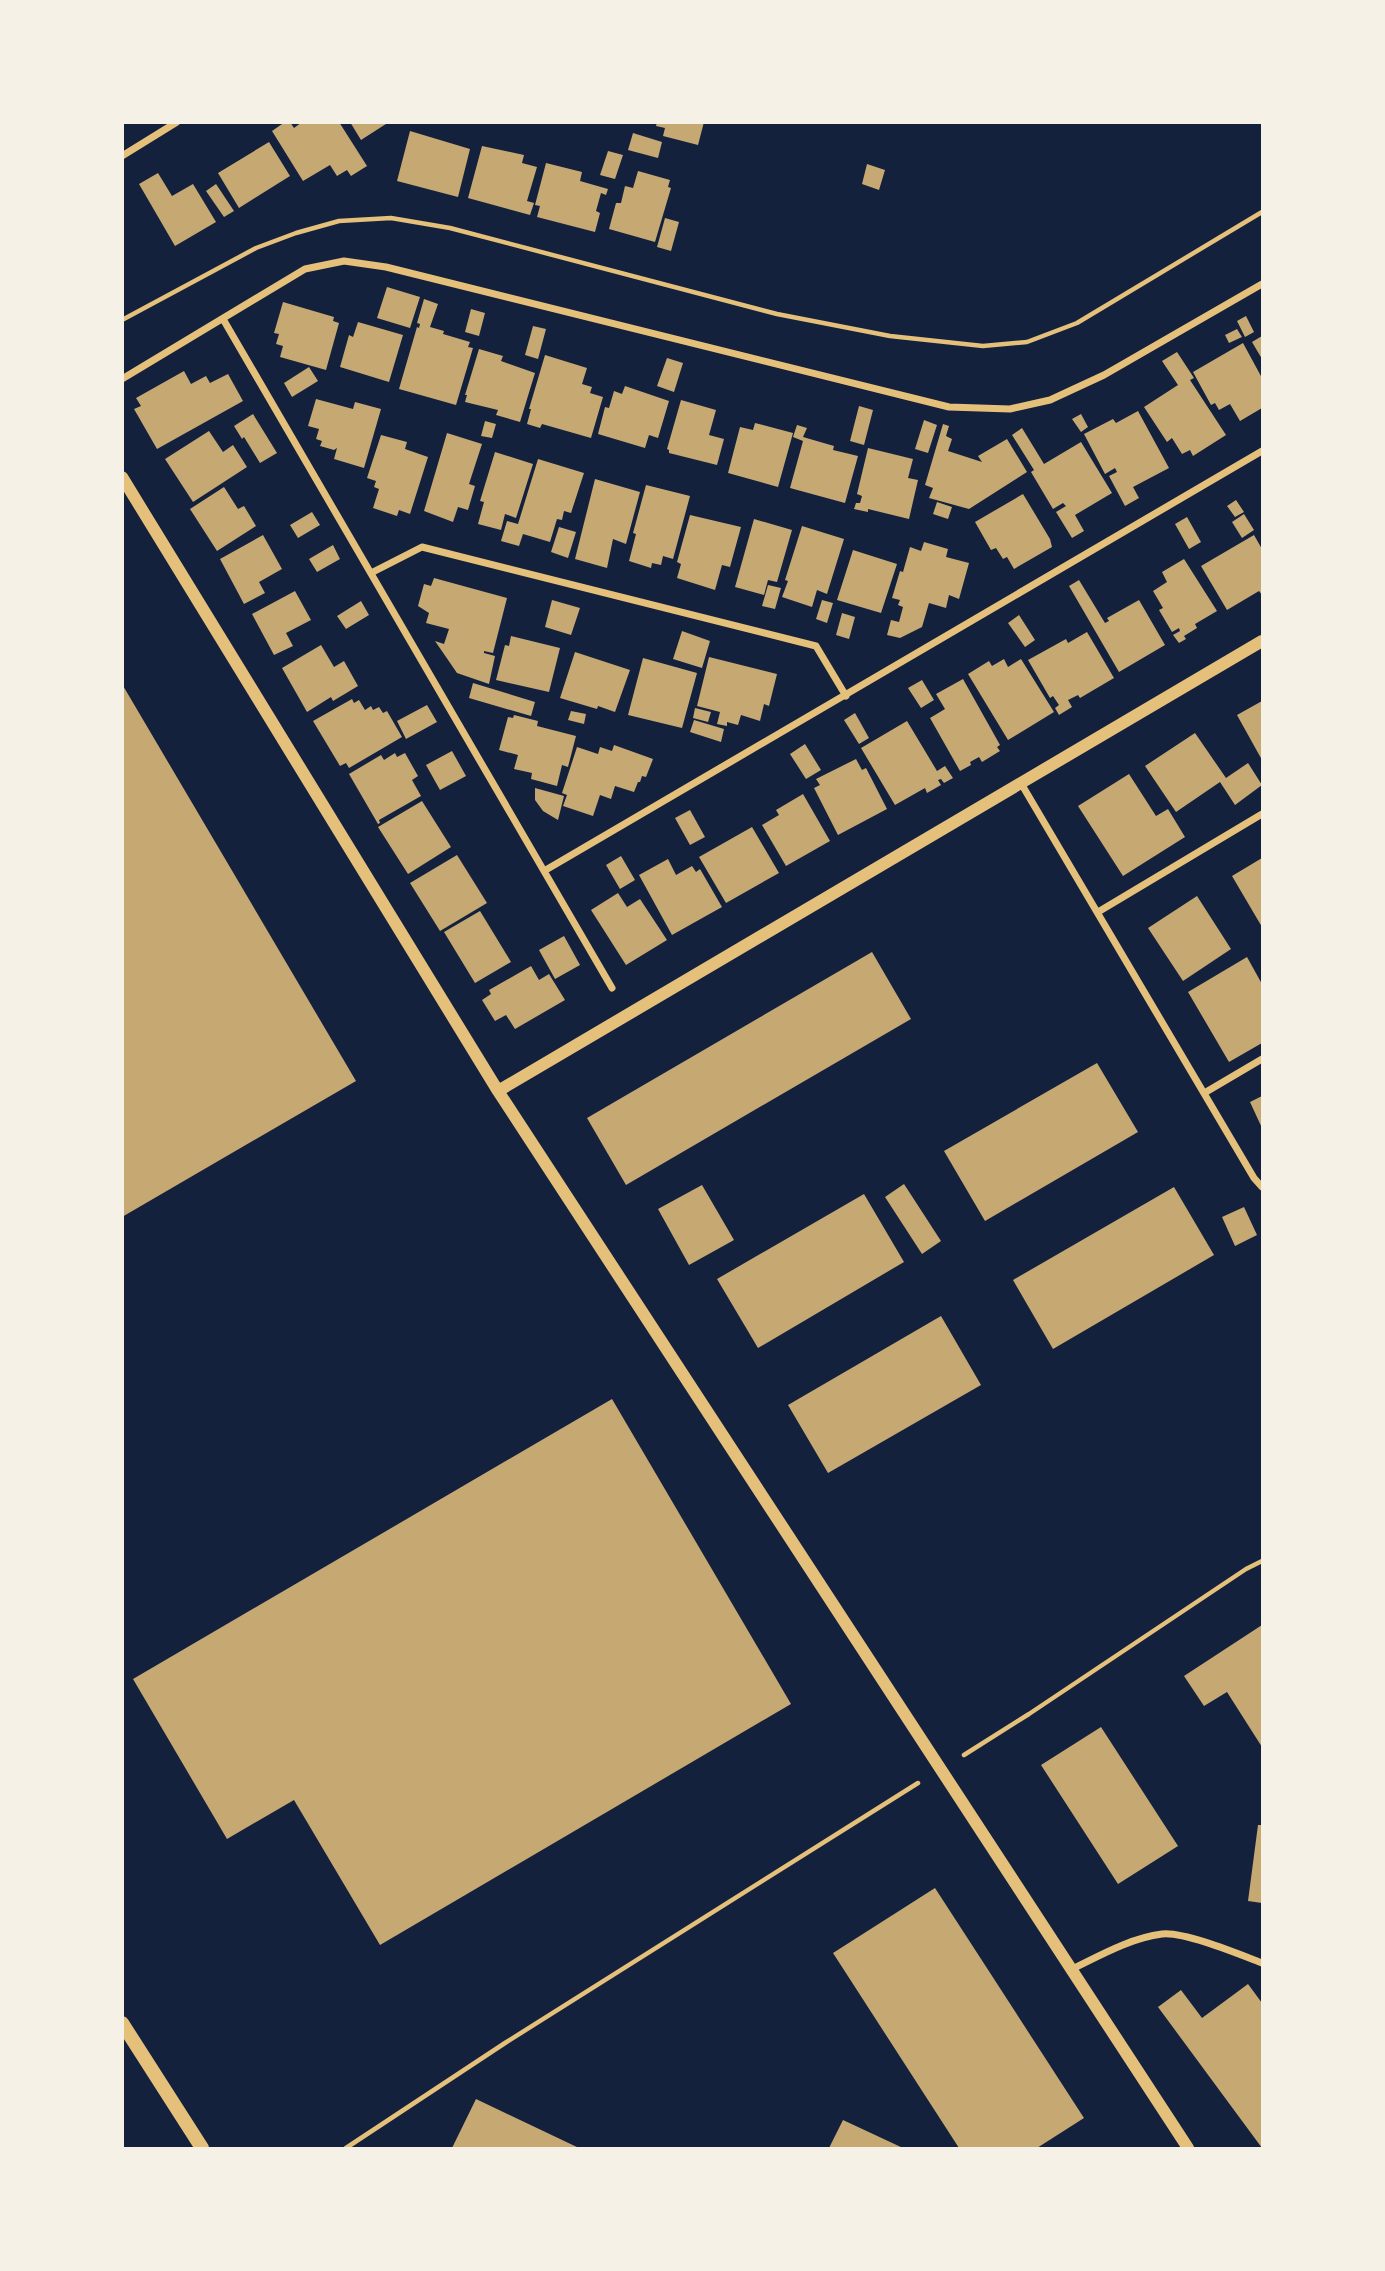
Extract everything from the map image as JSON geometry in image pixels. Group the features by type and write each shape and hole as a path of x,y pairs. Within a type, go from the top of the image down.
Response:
{"main road":[{"path":"122,2023 202,2148"}],"street":[{"path":"122,156 177,122"},
{"path":"122,379 305,269 344,261 386,267 949,407 1010,409 1050,400 1104,375 1262,284"},
{"path":"223,319 612,988"},
{"path":"544,871 1262,451"},
{"path":"122,477 498,1091 1188,2148"},
{"path":"371,573 422,547 816,646 846,696"},
{"path":"498,1091 1022,785 1262,641"},
{"path":"1022,785 1254,1178 1262,1186"},
{"path":"1098,912 1262,814"},
{"path":"1206,1093 1262,1059"},
{"path":"1070,1970 1121,1945 1165,1933 1213,1945 1262,1963"}],"path":[{"path":"122,320 256,248 339,220 391,218 450,228 777,314 890,336 983,346 1027,342 1077,323 1262,212"},
{"path":"1029,1714 1262,1561"},
{"path":"346,2148 505,2043 866,1815"}],"building":[{"path":"285,122 290,122 294,128 302,122 339,122 367,166 351,176 347,170 337,176 330,165 303,181 272,131"},
{"path":"350,122 389,122 361,140"},
{"path":"657,122 704,122 698,145 663,136 665,128 656,126"},
{"path":"410,131 470,149 458,197 397,181"},
{"path":"633,133 662,142 658,158 628,150"},
{"path":"269,142 290,176 239,208 218,173"},
{"path":"482,146 524,155 522,163 537,167 527,201 534,203 530,215 468,198"},
{"path":"608,151 623,155 615,179 600,175"},
{"path":"546,163 582,172 580,181 608,189 606,195 601,193 596,211 600,213 595,232 537,217 540,206 535,205"},
{"path":"867,164 885,170 879,190 862,184"},
{"path":"638,171 670,180 668,187 671,188 655,242 609,229 616,203 621,203 625,186 633,188"},
{"path":"158,173 172,196 193,184 216,222 175,246 139,184"},
{"path":"216,184 234,211 224,217 206,191"},
{"path":"665,218 679,222 671,251 657,247"},
{"path":"387,287 420,297 410,328 377,318"},
{"path":"424,299 438,304 430,327 470,342 468,347 473,348 456,405 399,389 417,327 419,328 420,324 417,323"},
{"path":"283,302 334,317 333,321 339,323 326,370 280,357 283,346 276,344 279,334 274,333"},
{"path":"471,309 485,313 479,336 465,332"},
{"path":"1246,316 1254,332 1245,337 1237,321"},
{"path":"358,322 403,335 389,382 340,367 349,335 353,337"},
{"path":"533,326 546,329 538,359 525,355"},
{"path":"1237,329 1242,337 1229,343 1225,335"},
{"path":"1262,336 1262,359 1252,342"},
{"path":"1243,343 1262,378 1262,408 1240,421 1230,404 1219,410 1215,403 1211,405 1193,372"},
{"path":"479,349 503,356 501,361 535,373 520,422 496,415 498,410 465,402"},
{"path":"1177,352 1194,378 1190,380 1226,435 1193,456 1190,450 1182,454 1172,438 1167,442 1144,407 1178,385 1162,361"},
{"path":"545,355 587,368 582,384 592,387 590,393 603,397 591,438 542,424 540,428 527,424"},
{"path":"667,358 683,363 674,392 657,386"},
{"path":"309,367 318,381 292,397 284,383"},
{"path":"184,371 191,384 206,376 210,383 228,374 243,401 157,449 134,409 141,406 136,398"},
{"path":"625,386 669,401 658,438 649,435 645,448 598,434 605,407 609,408 614,391 622,394"},
{"path":"316,399 353,409 355,402 381,409 364,468 334,459 337,448 334,450 320,446 322,441 316,439 319,429 308,426"},
{"path":"681,400 716,410 709,435 724,439 717,465 669,453 667,449"},
{"path":"859,406 873,410 864,445 850,441"},
{"path":"1138,411 1169,468 1133,487 1139,498 1125,506 1109,476 1117,472 1115,468 1105,474 1084,434 1113,419 1116,423"},
{"path":"253,414 277,453 260,463 234,426"},
{"path":"1081,414 1088,427 1081,432 1072,419"},
{"path":"924,420 937,425 928,453 915,449"},
{"path":"485,421 496,424 492,438 481,436"},
{"path":"755,423 793,433 778,487 728,473 740,427 753,430"},
{"path":"943,424 949,426 946,436 952,439 948,451 982,462 978,456 1007,439 1027,472 969,509 929,498 933,488 925,485"},
{"path":"797,425 807,428 803,437 834,446 833,450 858,456 845,503 790,488 803,441 793,437"},
{"path":"1022,428 1044,464 1081,442 1112,493 1075,515 1084,531 1072,538 1056,512 1066,506 1063,503 1053,509 1031,472 1034,470 1012,435"},
{"path":"209,431 223,452 233,445 247,467 193,502 165,459"},
{"path":"447,433 482,444 469,484 475,486 468,510 458,507 453,522 424,511"},
{"path":"381,435 407,442 405,449 428,457 410,514 399,510 397,516 373,508 379,489 374,487 376,481 367,478"},
{"path":"868,448 913,459 908,478 918,480 909,519 868,509 868,512 854,509 862,496 857,494"},
{"path":"495,452 533,464 516,518 505,514 501,530 478,524 484,502 480,501"},
{"path":"538,459 584,473 571,513 564,511 562,520 557,519 550,542 523,534 519,546 501,541 507,521 518,524"},
{"path":"595,479 640,492 626,544 613,539 607,568 575,559"},
{"path":"646,485 690,496 673,559 663,556 661,565 652,563 651,568 629,561 636,534 633,533"},
{"path":"224,487 238,509 244,506 256,526 217,551 190,509"},
{"path":"1023,494 1052,547 1014,569 1007,557 1003,559 996,548 991,550 975,522"},
{"path":"1236,500 1244,512 1235,517 1227,506"},
{"path":"937,502 952,507 948,519 933,514"},
{"path":"312,512 320,525 298,538 290,525"},
{"path":"1244,514 1254,530 1242,538 1232,522"},
{"path":"690,515 741,527 730,567 722,565 715,590 677,578 681,564 677,562"},
{"path":"1187,517 1201,542 1189,549 1175,524"},
{"path":"754,519 792,530 777,582 768,580 764,595 735,587"},
{"path":"802,526 844,539 827,594 817,590 812,607 782,597"},
{"path":"559,527 576,532 568,558 551,552"},
{"path":"263,535 282,569 259,582 265,593 244,604 220,559"},
{"path":"1254,535 1262,549 1262,595 1259,591 1227,610 1201,566"},
{"path":"924,542 948,549 946,557 969,563 959,599 949,595 946,608 929,603 922,627 900,638 887,635 891,620 899,622 903,607 898,605 900,600 892,598 900,571 903,572 910,547 921,551"},
{"path":"333,545 340,559 317,572 309,559"},
{"path":"853,550 897,564 881,613 837,600"},
{"path":"1184,559 1217,611 1195,624 1197,628 1184,636 1186,639 1179,643 1173,635 1180,631 1179,628 1172,632 1159,610 1163,608 1153,591 1167,582 1162,572"},
{"path":"434,578 507,598 493,653 484,651 495,656 489,684 457,673 435,641 444,644 449,629 426,623 429,613 418,606 424,584 431,586"},
{"path":"1079,580 1105,623 1109,621 1107,618 1139,600 1165,645 1119,672 1069,586"},
{"path":"768,585 781,588 775,609 762,606"},
{"path":"295,591 311,620 286,633 293,646 274,655 252,614"},
{"path":"552,600 580,608 571,635 545,627"},
{"path":"822,600 833,603 827,623 816,619"},
{"path":"361,601 369,615 346,629 337,616"},
{"path":"842,613 855,617 849,639 836,635"},
{"path":"1019,615 1035,640 1025,647 1008,623"},
{"path":"682,631 710,641 702,668 673,659"},
{"path":"1087,632 1114,678 1080,698 1078,695 1068,700 1072,707 1059,715 1055,708 1059,705 1053,696 1050,698 1028,660 1066,639 1068,643"},
{"path":"511,636 560,648 549,692 496,680 505,645 509,646"},
{"path":"321,645 334,667 344,661 358,686 333,701 331,697 307,712 282,668"},
{"path":"575,652 630,670 615,712 560,698"},
{"path":"709,657 777,674 769,706 764,704 760,721 741,715 738,725 727,722 727,726 717,724 720,712 697,706"},
{"path":"643,658 697,673 682,728 628,715"},
{"path":"1004,659 1008,667 1021,659 1054,712 1008,740 968,674 989,661 992,666"},
{"path":"963,679 1000,745 997,747 1000,751 982,762 979,757 960,771 930,718 945,709 936,694"},
{"path":"922,680 934,700 921,708 908,688"},
{"path":"473,683 535,702 531,716 469,698"},
{"path":"122,684 356,1081 122,1217"},
{"path":"352,699 354,703 359,700 365,710 371,706 373,710 379,707 383,713 387,711 402,737 349,768 346,763 340,766 313,721"},
{"path":"1262,701 1262,760 1237,715"},
{"path":"427,705 437,722 406,739 397,721"},
{"path":"695,708 711,712 708,722 693,718"},
{"path":"571,711 586,714 584,724 568,720"},
{"path":"855,713 869,738 859,744 844,720"},
{"path":"514,715 538,721 537,726 576,736 568,767 562,765 557,786 531,779 532,773 514,769 518,755 499,750 508,717 513,718"},
{"path":"694,720 724,729 721,742 690,732"},
{"path":"907,721 937,771 945,766 953,778 944,783 941,779 938,780 941,785 927,793 925,788 895,805 861,748"},
{"path":"1195,733 1226,778 1248,763 1262,785 1235,805 1220,782 1176,812 1145,766"},
{"path":"805,744 821,770 806,779 790,754"},
{"path":"614,745 653,759 646,777 642,776 634,792 615,786 611,799 600,795 593,816 563,806 567,795 562,793 577,747 598,754 600,747 612,751"},
{"path":"452,751 466,776 440,790 426,765"},
{"path":"395,753 397,757 405,753 418,776 412,780 421,796 379,820 378,824 349,774 381,755 384,760"},
{"path":"856,759 862,770 866,768 887,809 838,835 814,788 820,785 816,779"},
{"path":"1129,774 1156,816 1168,809 1185,837 1123,876 1078,806"},
{"path":"535,788 564,796 558,820 543,811 535,800"},
{"path":"803,794 830,841 786,866 762,825 779,815 776,810"},
{"path":"422,801 451,847 408,874 378,827"},
{"path":"690,810 705,837 690,845 675,818"},
{"path":"752,827 779,873 726,903 699,857"},
{"path":"457,855 487,903 440,931 410,883"},
{"path":"621,856 635,880 620,889 606,865"},
{"path":"1262,858 1262,927 1232,876"},
{"path":"668,859 676,875 692,866 696,872 700,869 722,907 672,935 639,875"},
{"path":"618,893 627,907 640,899 667,940 626,965 591,910"},
{"path":"1197,896 1231,949 1183,981 1148,928"},
{"path":"480,911 511,962 475,983 444,932"},
{"path":"564,936 580,965 555,979 539,950"},
{"path":"872,952 911,1019 626,1185 587,1118"},
{"path":"1247,957 1262,984 1262,1043 1229,1062 1188,992"},
{"path":"531,966 539,980 549,974 565,1000 515,1029 506,1015 495,1021 482,1000 491,994 489,990"},
{"path":"1097,1063 1138,1132 985,1221 944,1151"},
{"path":"1262,1096 1262,1128 1250,1102"},
{"path":"904,1184 941,1241 922,1254 885,1197"},
{"path":"702,1185 734,1240 689,1265 658,1209"},
{"path":"1174,1187 1214,1255 1053,1349 1013,1280"},
{"path":"864,1194 904,1262 758,1348 717,1279"},
{"path":"1244,1207 1257,1235 1235,1246 1222,1217"},
{"path":"941,1316 981,1385 828,1473 788,1405"},
{"path":"612,1399 791,1704 380,1945 294,1800 227,1839 133,1679"},
{"path":"1262,1625 1262,1747 1227,1692 1204,1706 1184,1676"},
{"path":"1101,1727 1178,1846 1118,1884 1041,1765"},
{"path":"1258,1825 1262,1825 1262,1903 1248,1901"},
{"path":"935,1888 1084,2118 1037,2148 959,2148 833,1953"},
{"path":"1248,1984 1262,2003 1262,2148 1158,2007 1181,1990 1202,2018"},
{"path":"476,2099 579,2148 452,2148"},
{"path":"843,2120 903,2148 829,2148"}]}
